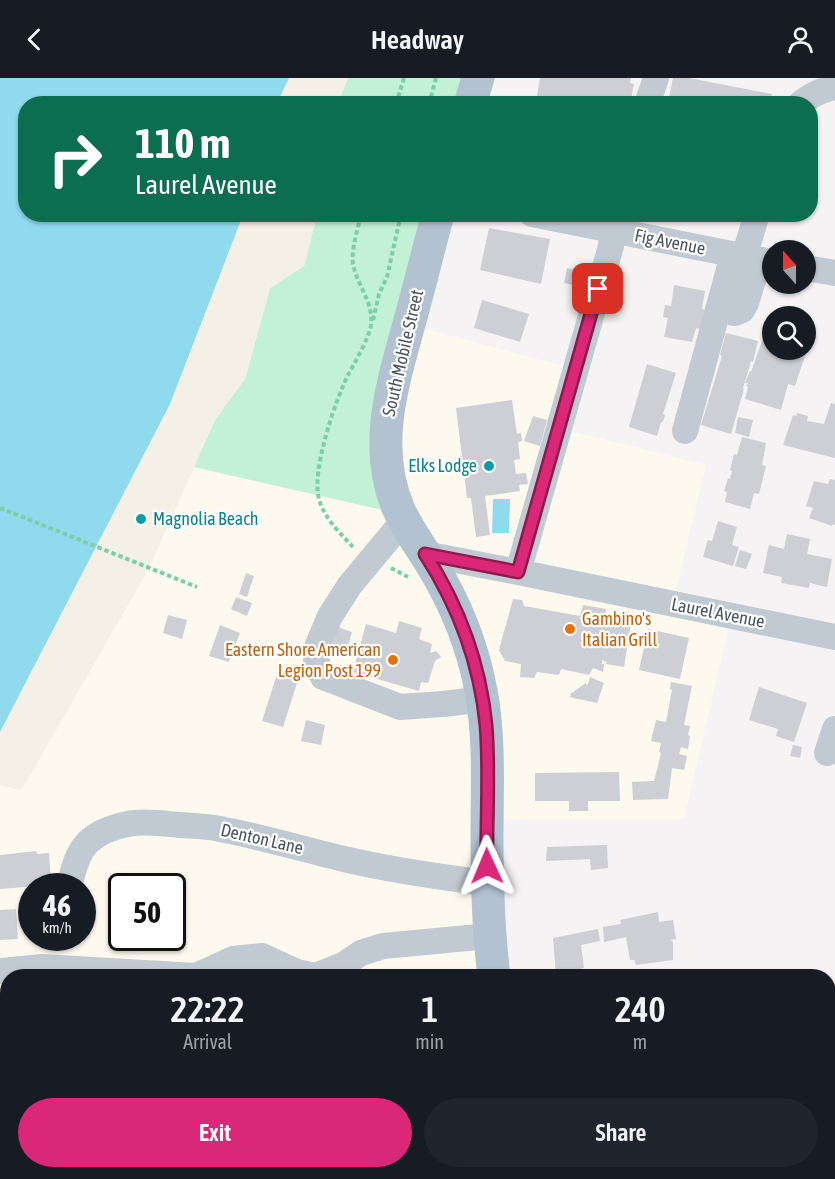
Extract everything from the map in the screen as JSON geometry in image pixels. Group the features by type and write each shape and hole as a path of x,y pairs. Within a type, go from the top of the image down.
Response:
{"main road":[{"path":"472,96 478,78"},
{"name":"South Mobile Street","path":"436,222 394,380 385,432 386,459 389,481 399,510 449,598 464,632 475,664 482,696 488,765 487,883 493,969"}],"street":[{"path":"650,96 656,78"},
{"path":"810,96 821,90 835,87"},
{"path":"685,431 718,309 752,258 751,222"},
{"path":"518,572 616,223"},
{"name":"Fig Avenue","path":"616,223 752,258"},
{"path":"816,270 835,273"},
{"path":"404,520 350,585 330,616 317,647 316,661 323,677 400,707 468,701 482,696"},
{"name":"Laurel Avenue","path":"425,554 835,637"},
{"path":"827,753 835,729"},
{"name":"Denton Lane","path":"72,873 75,861 83,846 98,835 115,827 137,822 218,828 344,859 487,883"},
{"path":"333,969 361,953 383,946 489,936"},
{"path":"211,969 233,959 261,956 290,969"}],"path":[{"path":"398,96 404,78"},
{"path":"431,96 436,78"},
{"path":"360,222 353,249 353,262 370,309 372,327"},
{"path":"355,549 336,530 319,499 316,483 318,465 345,382 372,327 379,294 387,277 399,222"},
{"path":"0,508 197,587"}],"shaded area":[{"path":"396,321 586,372 567,430 706,465 676,590 734,605 684,819 480,819 487,969 0,969 0,785 22,790 148,570 194,467 386,511"}],"green space":[{"path":"348,78 464,78 459,96 341,96"},
{"path":"315,222 425,222 387,511 194,467 215,420 245,379 270,288 304,266"}],"sand":[{"path":"289,78 348,78 341,96 281,96"},
{"name":"Magnolia Beach","path":"240,222 315,222 304,266 270,288 245,379 215,420 148,570 21,790 0,785 0,732 170,404"}],"water":[{"path":"0,78 289,78 280,96 18,96 18,222 240,222 170,404 0,732"},
{"path":"493,499 510,499 509,533 492,533"}],"building":[{"path":"540,78 631,78 630,83 634,84 632,96 537,96"},
{"path":"673,78 689,78 772,94 772,96 669,96"},
{"path":"489,228 550,239 541,284 480,270"},
{"path":"567,268 591,274 588,288 564,283"},
{"path":"674,285 705,291 702,309 709,310 705,330 696,328 692,342 664,337 668,318 663,317 665,305 671,306"},
{"path":"482,300 529,314 520,342 474,328"},
{"path":"726,333 758,341 731,434 701,425 722,356 720,355"},
{"path":"762,341 762,360 804,360 795,386 788,384 781,410 745,399 748,383 745,383"},
{"path":"647,364 676,373 657,436 629,427"},
{"name":"Elks Lodge","path":"512,400 517,434 521,433 522,441 518,442 520,459 514,460 516,474 526,473 528,484 519,485 520,491 485,496 490,535 476,537 471,498 467,498 456,408"},
{"path":"831,403 835,404 835,458 783,445 793,415 796,416 797,413 808,416 807,421 824,424"},
{"path":"533,416 547,420 540,446 524,441"},
{"path":"738,417 753,420 749,437 735,433"},
{"path":"742,437 766,443 762,465 766,466 759,494 754,493 750,509 725,502 727,492 724,491 728,478 730,479 734,454 737,455"},
{"path":"830,479 835,480 835,525 832,526 809,518 813,508 806,506 814,481 828,484"},
{"path":"718,521 737,527 732,545 739,547 733,566 703,557 708,540 712,541"},
{"path":"787,534 810,539 807,554 832,559 827,587 810,583 809,588 781,583 782,577 763,573 769,545 784,549"},
{"path":"740,550 752,554 746,569 735,566"},
{"path":"246,573 254,576 247,597 239,594"},
{"path":"236,597 252,603 247,616 231,609"},
{"path":"513,599 522,600 524,606 580,616 583,605 606,609 605,620 631,624 624,667 606,664 607,662 602,660 603,672 593,668 589,675 561,669 559,675 537,672 534,678 520,677 521,664 505,661 499,650"},
{"path":"168,615 187,620 182,639 163,633"},
{"path":"399,621 422,628 419,639 432,644 430,653 436,651 441,657 435,661 428,683 421,682 419,691 353,672 366,624 396,633"},
{"path":"220,625 240,633 229,662 209,656"},
{"path":"335,626 352,632 347,649 329,644"},
{"path":"648,629 689,638 680,679 639,670"},
{"path":"278,671 299,677 283,727 262,721"},
{"path":"590,677 604,683 597,703 569,697 586,683 588,684"},
{"path":"671,682 692,686 684,725 690,726 688,749 681,747 679,754 687,756 684,770 672,768 668,799 633,800 632,782 654,781 661,753 659,752 661,743 651,741 656,720 666,722 672,690 670,689"},
{"path":"759,687 807,703 794,742 776,736 778,729 749,720"},
{"path":"306,720 325,725 321,745 301,741"},
{"path":"793,745 802,747 800,758 790,756"},
{"path":"619,772 620,801 588,801 588,811 569,811 569,801 535,801 535,773"},
{"path":"607,845 608,868 591,870 590,859 546,861 547,847"},
{"path":"36,851 37,854 49,853 50,873 18,873 18,888 0,889 0,855"},
{"path":"16,909 18,939 0,940 0,910"},
{"path":"658,912 659,922 673,920 676,939 670,940 673,942 673,960 636,965 634,960 630,960 626,937 604,942 603,927 621,924 620,920"},
{"path":"598,929 600,941 581,945 584,968 556,969 553,938"},
{"path":"267,965 269,969 257,969"}],"place":[{"name":"Elks Lodge","path":"489,466"},
{"name":"Magnolia Beach","path":"141,519"},
{"name":"Gambino's Italian Grill","path":"570,629"},
{"name":"Eastern Shore American Legion Post 199","path":"393,660"}],"route":[{"path":"487,866 488,765 482,693 464,632 425,554 518,572 598,289"}]}
